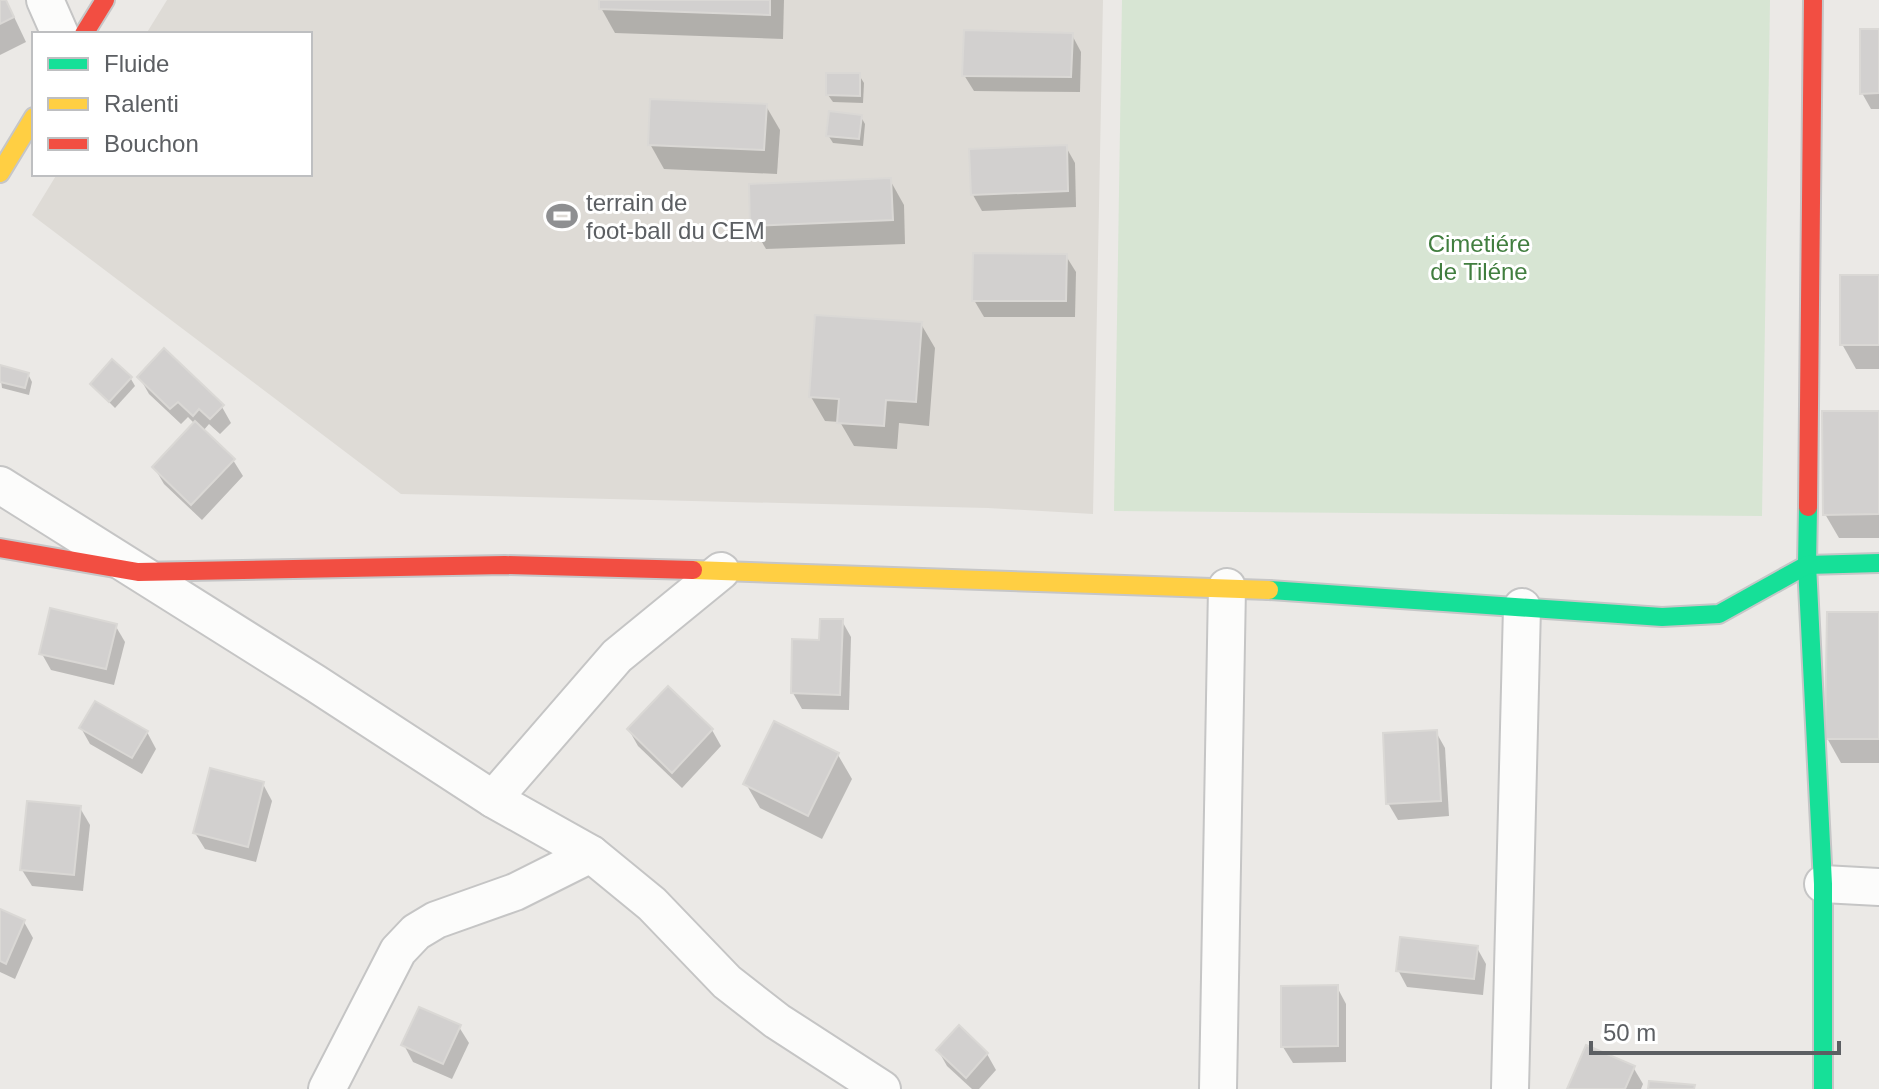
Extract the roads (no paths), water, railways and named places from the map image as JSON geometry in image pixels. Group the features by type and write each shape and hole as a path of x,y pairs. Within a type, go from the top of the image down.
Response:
{"street":[{"path":"45,0 59,32"},
{"path":"85,32 105,0"},
{"path":"1813,0 1807,565 1823,884 1823,1089"},
{"path":"0,173 32,120"},
{"path":"0,485 493,799 591,854 652,904 727,982 777,1021 882,1089"},
{"path":"0,548 138,572 505,565 721,571 1227,587 1662,617 1719,614 1807,565 1879,563"},
{"path":"493,799 617,656 721,571"},
{"path":"1218,1089 1227,587"},
{"path":"1510,1089 1522,607"},
{"path":"327,1089 398,951 416,932 436,920 515,892 591,854"},
{"path":"1823,884 1879,887"}],"place":[{"name":"terrain de foot-ball du CEM","path":"562,216"}],"park label":[{"name":"Cimetiére de Tiléne","path":"1479,257"}]}
